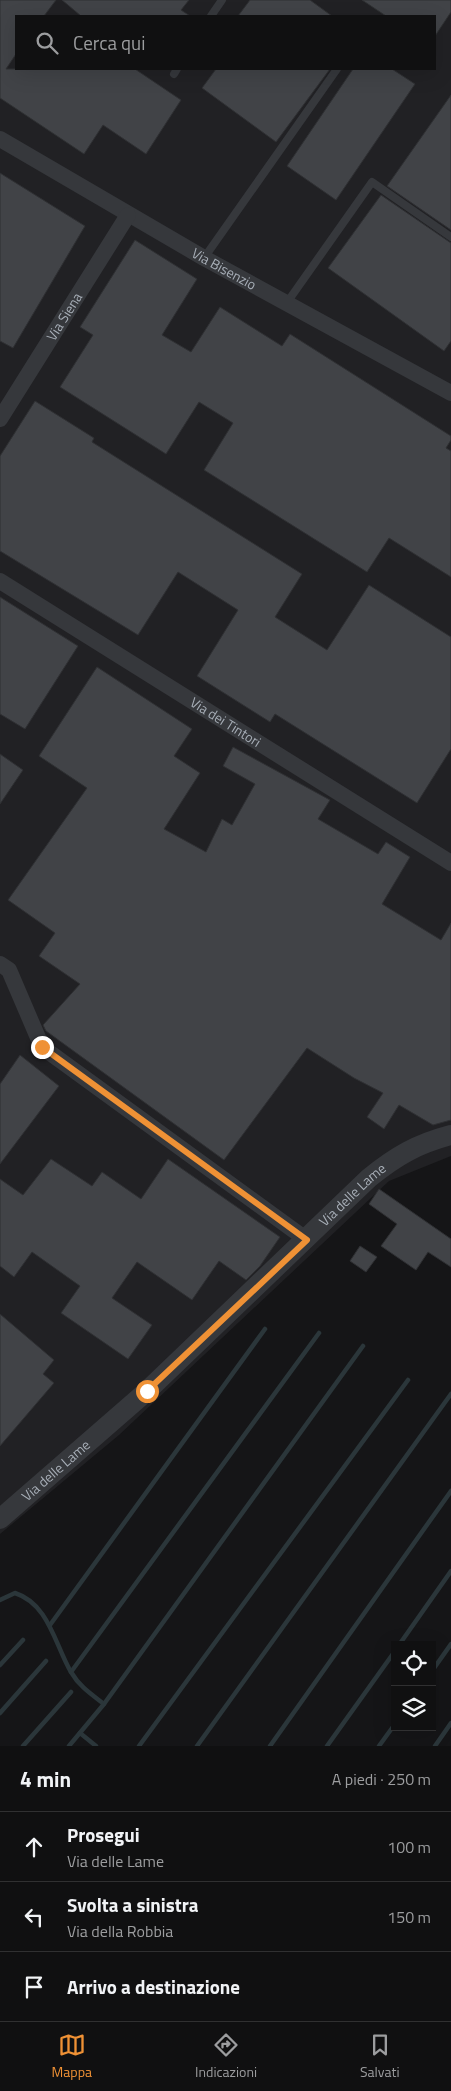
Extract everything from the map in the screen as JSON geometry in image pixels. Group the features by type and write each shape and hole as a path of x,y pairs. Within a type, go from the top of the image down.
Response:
{"street":[{"name":"Via Bisenzio","path":"0,139 204,258 451,394"},
{"name":"Via Siena","path":"0,419 128,215"},
{"name":"Via dei Tintori","path":"0,581 451,863"},
{"path":"0,964 9,970 42,1047 307,1240"},
{"name":"Via delle Lame","path":"0,1519 147,1391 386,1165 424,1142 451,1135"}],"lane":[{"path":"212,15 222,0"},
{"path":"204,258 336,70"},
{"path":"286,304 372,182 451,237"}],"shaded area":[{"path":"0,0 451,0 451,1156 389,1181 119,1435 0,1534"}],"building":[{"path":"0,0 56,0 45,15 15,15 15,56 6,69 136,70 181,100 146,154 103,125 84,154 0,98"},
{"path":"62,0 189,0 181,10 188,15 80,15"},
{"path":"250,0 310,0 331,15 239,15"},
{"path":"362,0 451,0 451,12 436,34 436,15 384,15"},
{"path":"215,70 329,70 276,142 202,88"},
{"path":"352,70 394,70 415,84 336,200 287,166"},
{"path":"451,95 451,230 387,186"},
{"path":"0,173 85,226 13,348 0,341"},
{"path":"381,195 451,243 451,341 444,351 328,268"},
{"path":"135,240 197,279 162,335 191,352 220,307 282,346 290,334 451,436 451,440 446,448 451,451 451,577 389,538 367,572 204,470 233,423 199,402 166,454 60,387 93,335 80,327"},
{"path":"35,401 94,438 92,442 302,574 275,617 327,650 369,585 451,637 451,749 417,803 275,714 270,722 197,676 238,610 178,572 138,635 0,551 0,456"},
{"path":"0,597 78,646 25,729 0,714"},
{"path":"97,667 192,729 174,756 200,773 164,829 206,852 222,819 232,825 255,784 223,766 233,747 330,800 318,819 378,854 386,842 410,857 382,904 441,940 451,923 451,1120 433,1125 399,1105 384,1129 367,1117 383,1093 354,1078 307,1048 224,1160 46,1031 43,1025 80,984 39,956 55,933 8,900 87,788 39,756"},
{"path":"0,754 23,770 0,804"},
{"path":"20,1055 59,1086 0,1164 0,1084"},
{"path":"51,1159 92,1186 102,1172 141,1199 168,1159 280,1237 260,1266 246,1280 219,1261 192,1300 137,1262 112,1298 152,1325 128,1359 61,1313 80,1286 32,1252 14,1277 0,1266 0,1179 23,1195"},
{"path":"379,1189 451,1239 451,1267 428,1252 416,1270 381,1246 397,1224 369,1204"},
{"path":"360,1246 377,1257 366,1272 350,1261"},
{"path":"0,1314 54,1360 43,1374 54,1383 0,1446"}],"waterway":[{"path":"50,1625 265,1329"},
{"path":"71,1672 319,1333"},
{"path":"69,1746 104,1704 363,1346"},
{"path":"139,1746 408,1380"},
{"path":"197,1746 451,1394"},
{"path":"270,1746 451,1491"},
{"path":"402,1641 451,1571"},
{"path":"0,1600 15,1593 27,1598 36,1606 50,1626 74,1677 86,1690 104,1704"},
{"path":"0,1665 23,1640"},
{"path":"436,1665 451,1644"},
{"path":"327,1746 391,1657"},
{"path":"0,1713 46,1661"},
{"path":"23,1746 71,1692"},
{"path":"435,1746 451,1723"},
{"path":"379,1746 391,1730"},
{"path":"80,1733 96,1746"}],"route":[{"path":"42,1047 307,1240 147,1391"}]}
